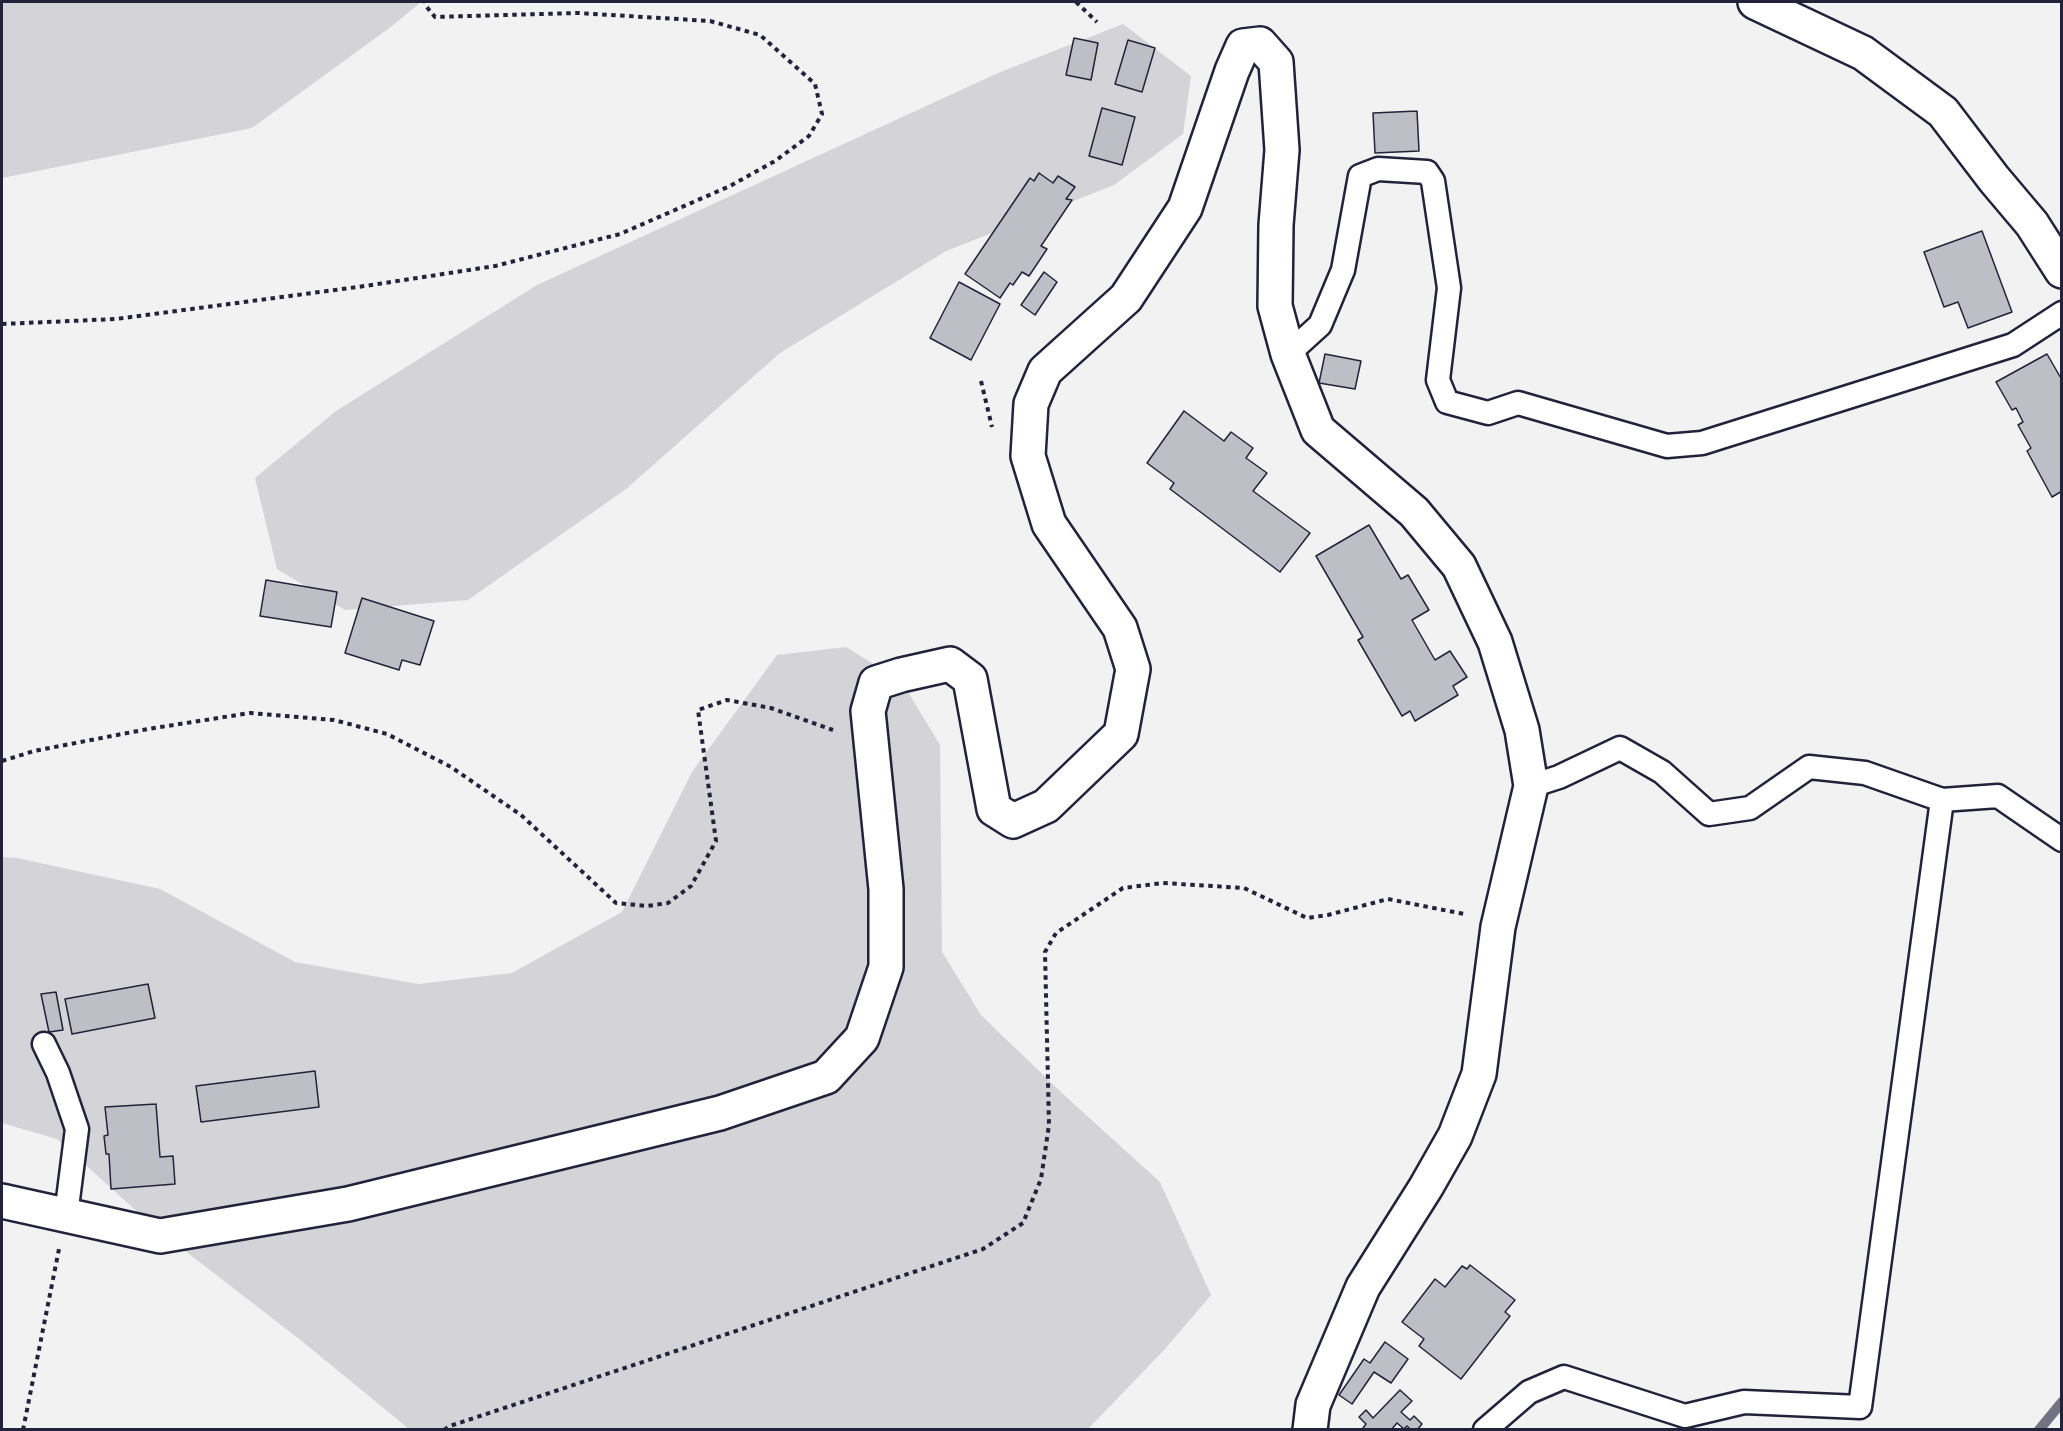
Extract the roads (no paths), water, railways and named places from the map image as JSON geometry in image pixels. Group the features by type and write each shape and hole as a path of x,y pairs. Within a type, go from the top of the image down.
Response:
{"street":[{"path":"1755,2 1863,53 1943,112 2032,224 2061,271"},
{"path":"2,1201 160,1236 348,1204 720,1113 826,1077 862,1038 886,967 886,889 868,711 876,683 950,664 970,679 994,809 1014,821 1046,806 1121,734 1133,669 1120,628 1049,524 1028,456 1031,404 1045,371 1126,298 1185,208 1232,71 1244,46 1260,44 1276,62 1282,150 1276,225 1275,306 1288,354 1318,430 1414,512 1459,566 1495,642 1521,730 1531,786 1499,921 1479,1074 1455,1136 1426,1188 1363,1287 1313,1405 1310,1430"}],"lane":[{"path":"1288,354 1320,325 1343,270 1360,176 1378,169 1427,172 1433,182 1449,288 1437,380 1448,402 1488,413 1518,403 1667,446 1702,443 2013,345 2061,313"},
{"path":"1531,786 1559,777 1620,748 1662,772 1709,814 1750,808 1809,767 1865,773 1942,801 1998,796 2061,840"},
{"path":"1485,1430 1529,1392 1564,1377 1685,1416 1744,1402 1860,1407 1942,801"},
{"path":"44,1044 58,1073 77,1130 66,1215"}],"waterway":[{"path":"2039,1430 2062,1402"}]}
